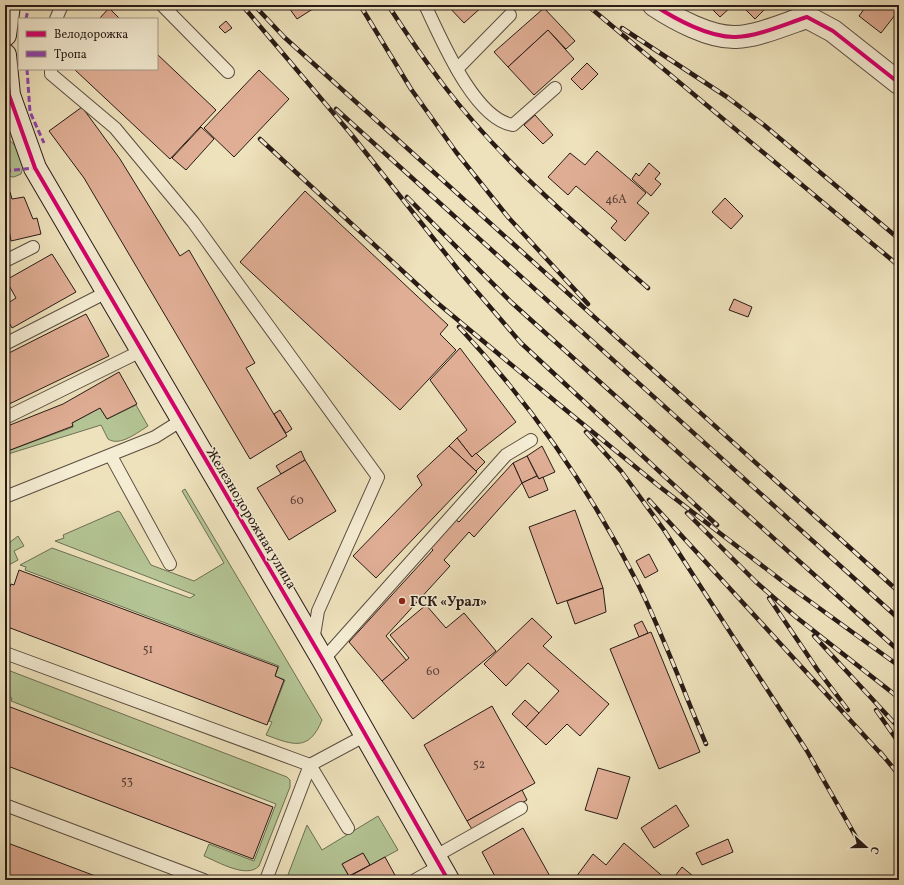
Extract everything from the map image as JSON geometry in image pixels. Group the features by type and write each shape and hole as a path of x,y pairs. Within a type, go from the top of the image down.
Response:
{"street":[{"path":"5,35 9,5"},
{"path":"654,5 673,17 714,34 736,37 759,32 807,17 833,31 899,83"},
{"name":"Железнодорожная улица","path":"5,55 9,95 35,168 318,651 441,868"}],"lane":[{"path":"56,18 62,5"},
{"path":"162,5 228,72"},
{"path":"425,5 457,69 476,99 502,123 513,125 555,88"},
{"path":"457,69 510,15"},
{"path":"51,70 51,74 115,128 193,222 378,477 318,611 318,651"},
{"path":"5,261 33,247"},
{"path":"5,344 107,292"},
{"path":"5,418 141,351"},
{"path":"5,497 111,456 155,437 182,420"},
{"path":"318,651 506,455 531,440"},
{"path":"111,456 170,564"},
{"path":"5,653 310,765 348,828"},
{"path":"266,880 310,765 366,735"},
{"path":"5,805 204,880"},
{"path":"415,880 441,868 522,808"}],"green space":[{"path":"5,137 14,144 22,157 23,168 21,174 14,177 5,176"},
{"path":"136,405 148,426 129,438 118,441 108,439 101,425 5,455 5,452 73,427 72,423 100,408 107,419"},
{"path":"185,489 322,720 312,737 306,741 292,743 266,735 272,722 269,721 285,680 275,676 279,666 25,570 26,567 20,565 52,548 190,598 195,595 55,541 64,538 63,535 118,511 151,565 194,581 224,563 182,491"},
{"path":"18,536 24,546 14,551 18,560 5,567 5,546"},
{"path":"5,669 287,777 290,780 290,787 259,866 254,870 240,870 204,856 209,844 254,861 276,804 11,701 12,698 5,695"},
{"path":"378,816 398,850 370,865 363,853 342,864 348,875 338,880 286,880 307,825 322,850"}],"building":[{"path":"287,5 319,5 297,19"},
{"path":"447,5 484,5 464,23"},
{"path":"708,5 733,5 720,17"},
{"path":"741,5 769,5 755,19"},
{"path":"867,5 899,5 899,10 881,33 859,16"},
{"path":"109,8 119,18 100,18"},
{"path":"544,8 575,41 566,49 548,30 508,67 494,52"},
{"path":"226,21 232,28 225,33 219,27"},
{"path":"548,30 574,59 534,95 508,67"},
{"path":"158,55 216,110 170,159 75,70 158,70"},
{"path":"587,63 598,74 582,90 571,79"},
{"path":"259,70 289,99 234,157 204,128"},
{"path":"82,107 120,159 180,256 189,250 255,363 246,368 287,436 250,459 84,178 49,131"},
{"path":"535,115 553,135 543,144 524,125"},
{"path":"201,127 214,139 186,170 172,158"},
{"path":"597,151 646,193 637,203 649,213 625,241 611,228 617,221 576,186 568,195 548,177 570,153 585,165"},
{"path":"649,163 660,173 655,179 661,184 651,196 632,179 636,173 639,176"},
{"path":"305,191 448,325 440,334 456,350 400,410 240,262"},
{"path":"10,192 12,199 24,197 33,219 37,218 41,234 11,241 9,229 5,230 5,193"},
{"path":"725,198 743,216 731,229 712,212"},
{"path":"52,254 76,292 12,328 5,315 5,305 16,298 6,280"},
{"path":"734,299 752,307 748,317 729,310"},
{"path":"86,314 109,356 5,406 5,355"},
{"path":"460,348 516,422 472,457 457,438 467,430 430,380"},
{"path":"119,372 137,404 107,419 100,408 72,423 73,426 5,452 5,427 63,404"},
{"path":"280,410 292,429 286,433 274,414"},
{"path":"457,438 472,457 476,453 485,462 476,471 449,446"},
{"path":"449,446 477,472 376,578 353,556 422,485 417,476"},
{"path":"542,446 555,472 539,479 527,456"},
{"path":"301,451 305,460 281,474 276,466"},
{"path":"527,456 537,476 522,483 513,463"},
{"path":"305,460 336,511 289,540 257,488"},
{"name":"ГСК «Урал»","path":"513,463 522,483 474,537 469,532 444,560 450,566 386,636 407,661 382,681 349,642 433,550 431,548 456,520 459,522"},
{"path":"537,476 539,479 543,477 548,490 529,498 522,483"},
{"path":"575,510 603,588 557,604 529,527"},
{"path":"649,554 658,571 645,578 636,561"},
{"path":"19,570 278,667 275,676 284,680 267,725 5,626 5,598 11,584 14,585"},
{"path":"603,588 606,612 575,624 567,601"},
{"path":"426,605 446,628 464,613 496,651 413,719 382,681 409,658 390,635"},
{"path":"532,618 552,637 543,646 609,704 580,736 567,724 546,745 526,727 559,691 528,663 506,686 484,664"},
{"path":"642,621 648,633 639,637 634,625"},
{"path":"651,632 700,752 659,769 610,649"},
{"path":"525,700 539,713 526,727 512,714"},
{"path":"5,705 273,807 253,859 5,765"},
{"path":"492,706 535,783 467,821 424,745"},
{"path":"598,768 630,777 617,819 585,810"},
{"path":"522,790 527,800 473,831 467,821"},
{"path":"676,805 689,826 654,848 641,828"},
{"path":"523,828 552,880 497,880 482,852"},
{"path":"728,839 733,852 702,865 696,853"},
{"path":"5,842 106,880 5,880"},
{"path":"624,843 667,880 579,880 576,877 593,854 606,865"},
{"path":"363,853 370,865 349,876 342,864"},
{"path":"385,857 396,877 390,880 343,880"},
{"path":"682,867 698,880 672,880"}],"railway":[{"path":"242,5 351,134 460,272 521,343 717,525"},
{"path":"254,5 284,37 899,592"},
{"path":"360,5 411,89 456,152 508,217 588,304"},
{"path":"388,5 438,77 467,115 491,142 594,241 648,288"},
{"path":"587,5 899,266"},
{"path":"622,28 727,97 764,125 899,239"},
{"path":"336,109 899,619"},
{"path":"260,139 435,301 567,411 660,487 786,584 899,666"},
{"path":"407,197 511,302 899,651"},
{"path":"459,327 485,356 534,417 557,448 599,514 637,582 664,642 706,744"},
{"path":"586,432 621,471 664,530 807,751 860,844"},
{"path":"649,500 882,755"},
{"path":"687,513 756,582 796,617 899,698"},
{"path":"769,598 817,669 848,710"},
{"path":"814,636 899,728"},
{"path":"876,710 899,743"},
{"path":"880,752 899,775"}],"marked path":[{"path":"26,18 29,5"},
{"path":"27,70 30,112 44,143"},
{"path":"5,171 35,168"}],"cycle path":[{"path":"654,5 693,27 715,34 736,37 772,29 807,17 833,31 899,83"},
{"path":"5,55 9,95 35,168 323,660 448,880"}],"place":[{"name":"ГСК «Урал»","path":"402,601"}]}
